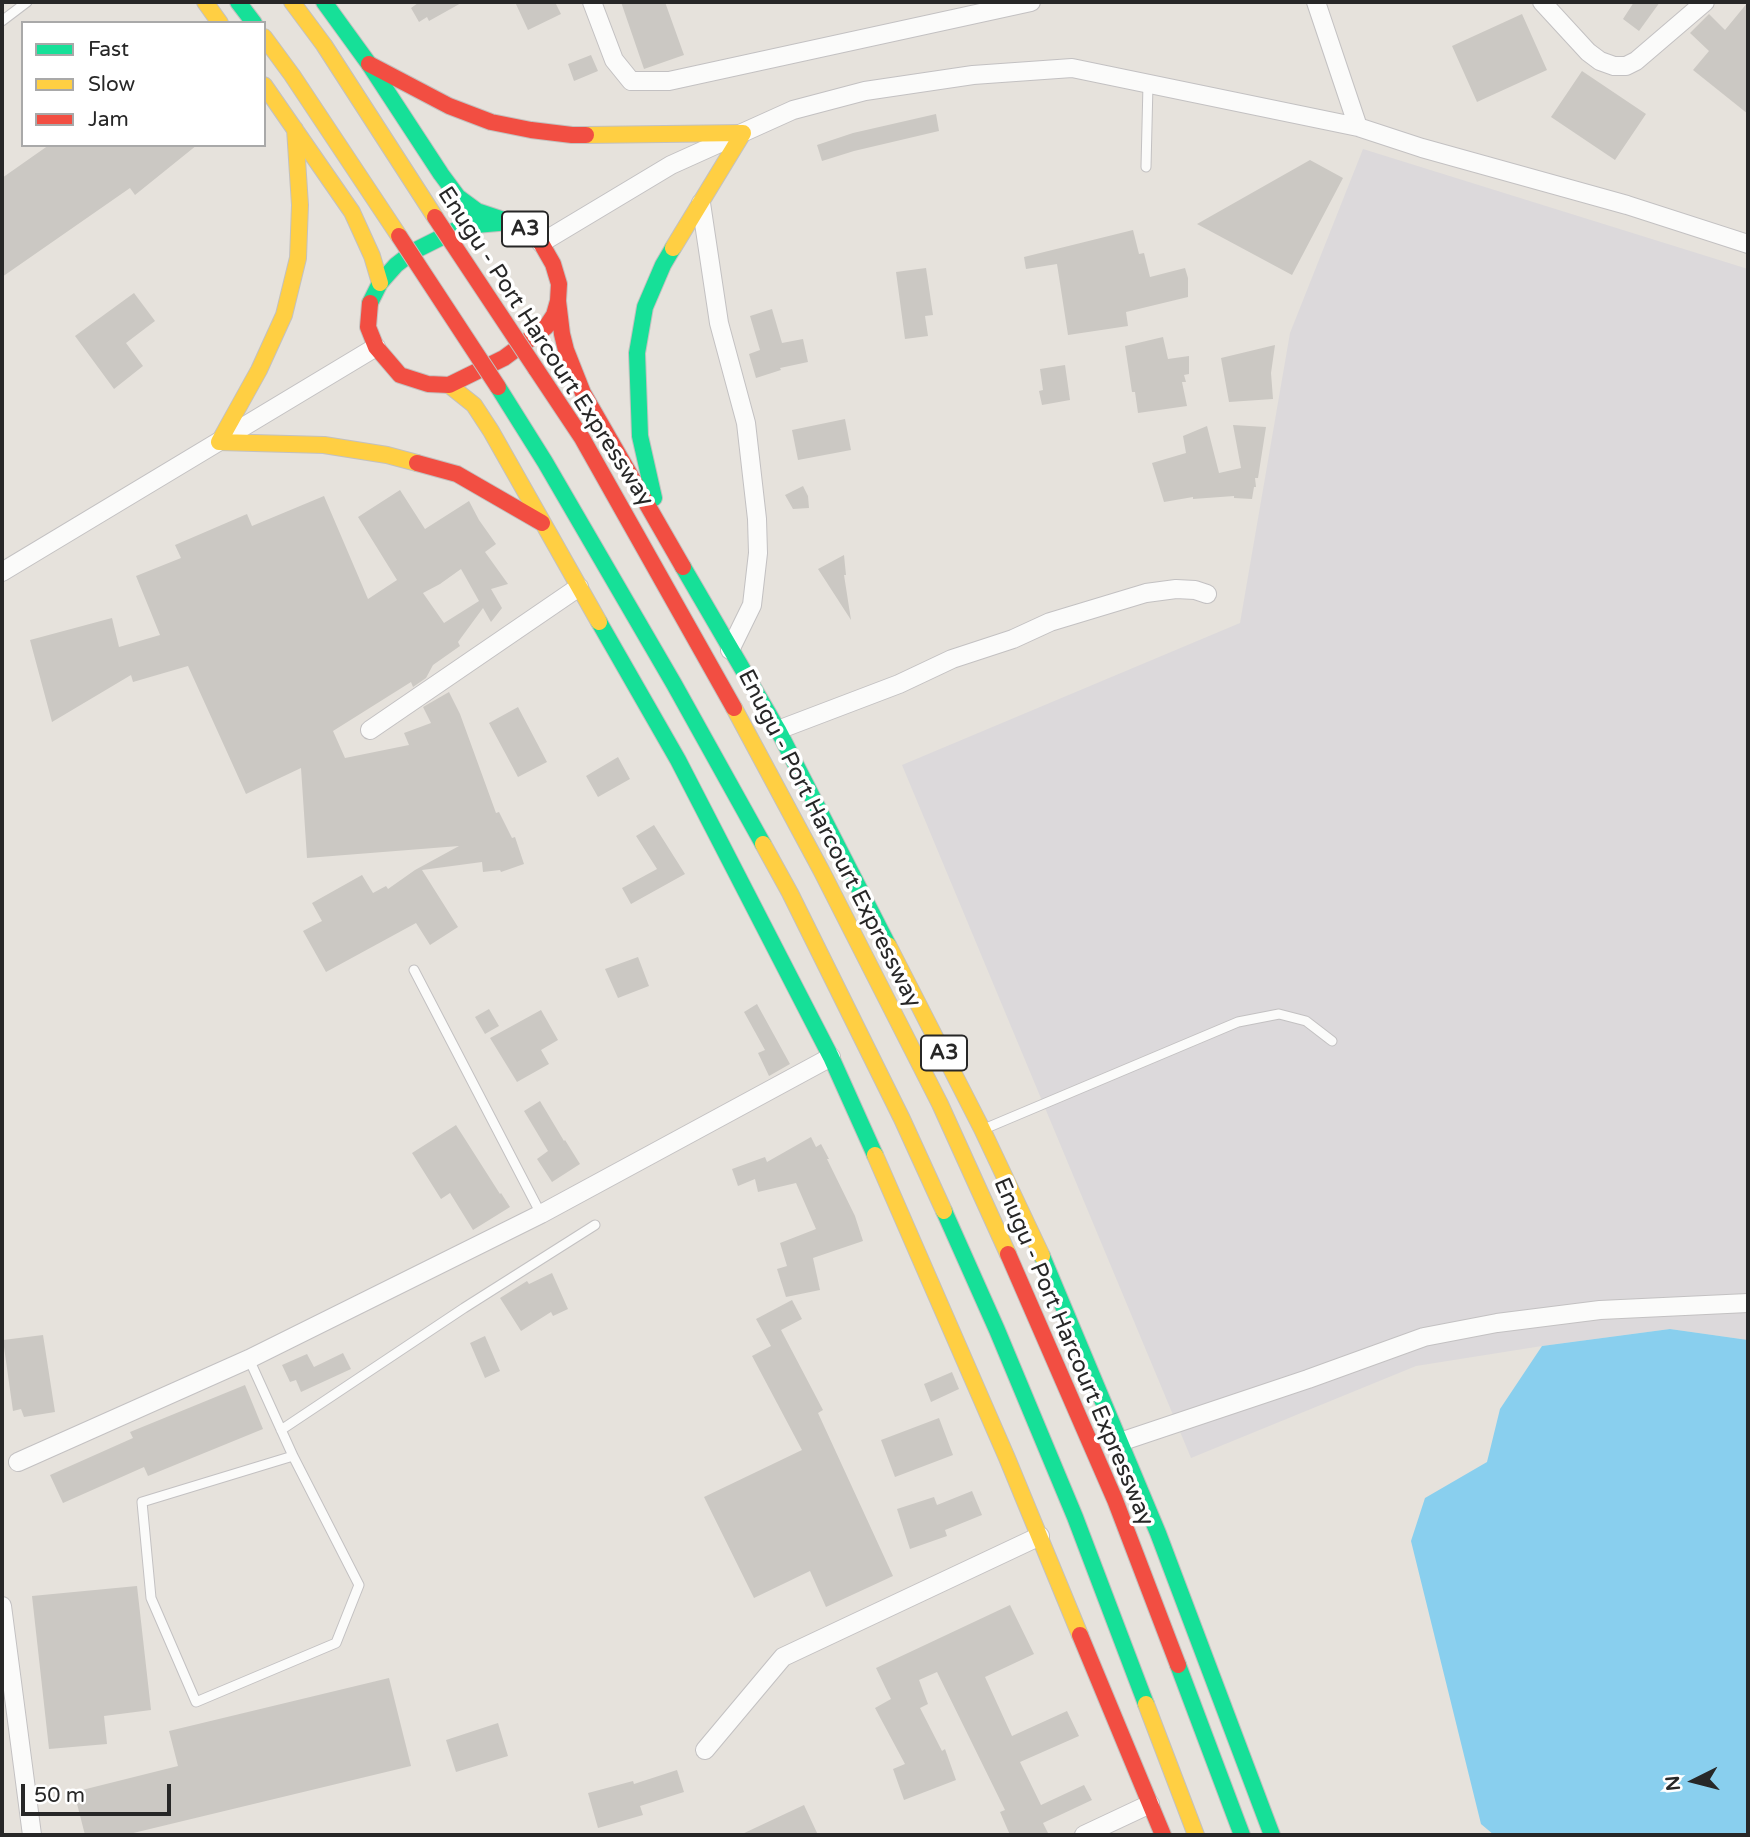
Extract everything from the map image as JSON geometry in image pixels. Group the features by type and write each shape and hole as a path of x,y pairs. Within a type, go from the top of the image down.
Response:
{"main road":[{"path":"205,2 219,21"},
{"path":"238,2 252,21"},
{"name":"Enugu - Port Harcourt Expressway","path":"292,2 324,45 582,438 710,662 821,870 880,1030 902,1119 998,1330 1075,1517 1196,1835"},
{"name":"Enugu - Port Harcourt Expressway","path":"324,2 458,197 477,211 510,222"},
{"name":"Enugu - Port Harcourt Expressway","path":"266,40 292,75 545,462 674,684 790,893 880,1030 940,1104 1027,1295 1115,1500 1242,1835"},
{"path":"369,64 449,106 504,125 572,135 743,133"},
{"path":"266,88 352,212 372,256 380,283"},
{"path":"295,129 300,205 298,258 284,315 259,370 219,442 324,445 387,455 457,474 542,523"},
{"path":"659,525 640,436 637,353 645,307 663,265 743,133"},
{"name":"A3","path":"449,385 428,384 400,375 376,347 368,327 370,301 380,283 396,265 414,251 464,226 510,222 527,229 541,243 553,264 559,284 558,301"},
{"path":"558,301 554,316 546,327 529,341 504,358 449,385 474,405 485,422 678,760 831,1057 1040,1536 1163,1835"},
{"name":"Enugu - Port Harcourt Expressway","path":"558,301 564,342 583,393 778,730 982,1129 1052,1277 1158,1533 1272,1835"}],"street":[{"path":"592,2 614,60 631,81 669,80 1031,2"},
{"path":"1316,2 1358,127"},
{"path":"1542,2 1588,52 1600,61 1614,66 1626,66 1636,61 1705,2"},
{"path":"541,243 671,165 793,110 865,91 973,75 1072,68 1358,127 1422,148 1627,205 1748,244"},
{"path":"700,201 719,323 746,423 757,519 758,553 752,604 730,650"},
{"path":"2,572 376,347"},
{"path":"370,730 579,587"},
{"path":"778,730 899,684 952,659 1013,639 1049,622 1146,593 1176,589 1207,594"},
{"path":"18,1462 249,1359 541,1214 831,1057"},
{"path":"1120,1443 1424,1337 1497,1323 1600,1310 1748,1303"},
{"path":"705,1750 783,1657 1040,1536"},
{"path":"2,1606 32,1835"},
{"path":"1084,1835 1150,1804"}],"lane":[{"path":"2,21 27,2"},
{"path":"1146,167 1148,84"},
{"path":"414,970 541,1214"},
{"path":"982,1129 1238,1022 1279,1014 1306,1021 1332,1041"},
{"path":"281,1430 464,1308 595,1225"},
{"path":"249,1359 293,1455 359,1585 336,1643 196,1702 151,1598 142,1502 293,1455"}],"shaded area":[{"path":"1363,149 1748,269 1748,1340 1670,1329 1416,1366 1191,1458 902,765 1240,623 1290,333"}],"water":[{"path":"1670,1329 1748,1340 1748,1835 1494,1835 1481,1824 1411,1541 1425,1498 1487,1462 1500,1409 1542,1346"}],"building":[{"path":"417,2 463,2 429,21 427,17 419,22 411,8"},
{"path":"515,2 555,2 561,14 528,30"},
{"path":"621,2 665,2 684,55 644,69"},
{"path":"1634,2 1660,2 1639,31 1623,19"},
{"path":"1748,2 1748,114 1693,70 1709,51 1690,33 1709,14 1725,30"},
{"path":"1522,14 1547,70 1477,102 1452,46"},
{"path":"591,55 598,71 574,81 568,64"},
{"path":"1582,71 1646,114 1615,160 1551,117"},
{"path":"936,114 939,131 822,161 817,145 853,133"},
{"path":"46,147 195,147 135,195 130,188 2,277 2,178"},
{"path":"1310,160 1343,178 1292,275 1197,224"},
{"path":"1133,230 1139,254 1144,253 1150,277 1185,268 1188,297 1126,312 1128,326 1068,335 1057,264 1026,269 1024,257"},
{"path":"926,268 933,315 925,316 928,336 905,339 896,272"},
{"path":"134,293 155,321 126,343 143,366 114,389 75,336"},
{"path":"772,309 782,343 803,339 808,362 780,368 781,370 756,378 749,354 760,350 750,316"},
{"path":"1163,337 1168,359 1189,356 1189,374 1184,375 1186,382 1182,382 1187,406 1138,413 1125,346"},
{"path":"1275,345 1271,373 1273,399 1229,402 1221,358"},
{"path":"1065,365 1070,400 1042,405 1039,391 1043,390 1040,369"},
{"path":"845,419 851,450 798,460 792,430"},
{"path":"1233,425 1266,427 1252,499 1234,496 1193,497 1164,502 1152,463 1186,453 1183,436 1207,426 1219,473 1241,468"},
{"path":"803,486 808,496 809,508 793,509 785,495"},
{"path":"400,490 425,529 469,501 496,544 485,552 508,584 491,589 502,608 491,622 483,608 458,642 460,646 433,665 426,678 413,687 411,682 333,731 345,758 409,745 404,733 431,723 423,707 449,692 460,714 496,813 499,812 512,838 515,837 524,864 501,872 483,872 482,862 422,870 458,927 430,945 416,923 326,972 303,931 322,921 312,903 362,875 373,893 386,886 388,889 415,870 459,846 307,858 301,768 246,794 188,666 133,682 131,675 52,722 30,640 112,618 119,647 160,635 136,576 181,558 175,545 247,514 252,526 324,496 368,599 397,580 358,517","holes":["461,569 479,601 444,623 423,593"]},
{"path":"844,555 844,575 851,620 818,569"},
{"path":"518,707 547,762 518,777 489,723"},
{"path":"618,757 630,779 598,797 586,776"},
{"path":"654,825 685,874 631,904 622,888 657,869 636,836"},
{"path":"638,957 649,986 618,998 605,969"},
{"path":"757,1004 790,1064 769,1076 758,1053 765,1050 744,1012"},
{"path":"489,1009 499,1026 485,1034 475,1017"},
{"path":"541,1010 558,1040 541,1050 549,1064 517,1082 490,1038"},
{"path":"540,1101 580,1164 552,1182 537,1159 548,1151 524,1111"},
{"path":"456,1125 510,1207 473,1230 450,1193 441,1199 412,1153"},
{"path":"811,1137 816,1147 821,1144 829,1159 855,1216 863,1241 813,1258 820,1290 786,1297 777,1269 787,1266 780,1243 816,1229 796,1183 758,1192 755,1179 738,1186 732,1169 765,1157 767,1162"},
{"path":"552,1273 568,1309 553,1316 551,1312 521,1331 500,1298 527,1281 529,1284"},
{"path":"792,1300 802,1319 781,1330 823,1410 818,1413 893,1576 826,1607 810,1571 754,1598 704,1497 802,1450 752,1356 771,1346 756,1319"},
{"path":"43,1335 55,1412 24,1417 21,1409 13,1411 3,1340"},
{"path":"485,1336 500,1371 485,1378 470,1343"},
{"path":"343,1353 351,1369 301,1392 296,1380 290,1382 282,1365 307,1354 314,1367"},
{"path":"952,1372 959,1389 931,1402 924,1384"},
{"path":"245,1385 263,1429 148,1476 144,1467 63,1503 50,1475 133,1438 130,1432"},
{"path":"939,1418 953,1455 895,1477 881,1440"},
{"path":"972,1491 982,1515 945,1530 947,1536 910,1549 897,1509 934,1497 937,1505"},
{"path":"137,1586 151,1710 104,1716 107,1744 49,1749 32,1596"},
{"path":"1010,1605 1034,1654 985,1677 1012,1736 1067,1711 1079,1736 1020,1762 1041,1805 1084,1785 1092,1800 1043,1823 1049,1835 1010,1835 1000,1812 1005,1810 937,1672 919,1680 928,1704 920,1708 942,1751 945,1749 956,1780 904,1800 893,1769 905,1764 875,1708 891,1699 876,1668"},
{"path":"389,1678 411,1766 125,1835 85,1835 74,1792 178,1766 169,1731"},
{"path":"498,1723 508,1756 456,1772 446,1740"},
{"path":"677,1770 684,1792 640,1806 643,1815 598,1828 588,1793 633,1781 634,1784"},
{"path":"804,1805 818,1835 740,1835"}],"traffic: fast":[{"path":"238,2 252,21"},
{"path":"324,2 458,197 477,211 504,220"},
{"path":"370,303 380,283 396,265 414,251 464,226 510,222"},
{"path":"654,498 640,436 637,353 645,307 673,248"},
{"path":"498,387 545,462 674,684 763,844"},
{"path":"683,567 778,730 888,945"},
{"path":"599,622 678,760 831,1057 875,1155"},
{"path":"944,1211 1075,1517 1146,1704"},
{"path":"1042,1256 1158,1533 1272,1835"},
{"path":"1178,1665 1242,1835"}],"traffic: slow":[{"path":"205,2 219,21"},
{"path":"292,2 324,45 435,217"},
{"path":"266,40 399,236"},
{"path":"266,88 352,212 372,256 380,283"},
{"path":"295,129 300,205 298,258 284,315 259,370 219,442 324,445 387,455 417,463"},
{"path":"586,135 743,133 673,248"},
{"path":"449,385 474,405 491,431 599,622"},
{"path":"734,708 821,870 940,1104 1008,1254"},
{"path":"763,844 902,1119 944,1211"},
{"path":"888,945 982,1129 1042,1256"},
{"path":"875,1155 1007,1458 1080,1635"},
{"path":"1146,1704 1196,1835"}],"traffic: jam":[{"path":"369,64 449,106 491,122 531,130 586,135"},
{"path":"435,217 536,369"},
{"path":"370,303 368,327 376,347 400,375 428,384 449,385 504,358 546,327 554,315 559,284 553,264 541,243 527,229 510,222"},
{"path":"399,236 498,387"},
{"path":"558,301 566,350 583,393 683,567"},
{"path":"536,369 582,438 734,708"},
{"path":"417,463 457,474 542,523"},
{"path":"1008,1254 1115,1500 1178,1665"},
{"path":"1080,1635 1163,1835"}]}
